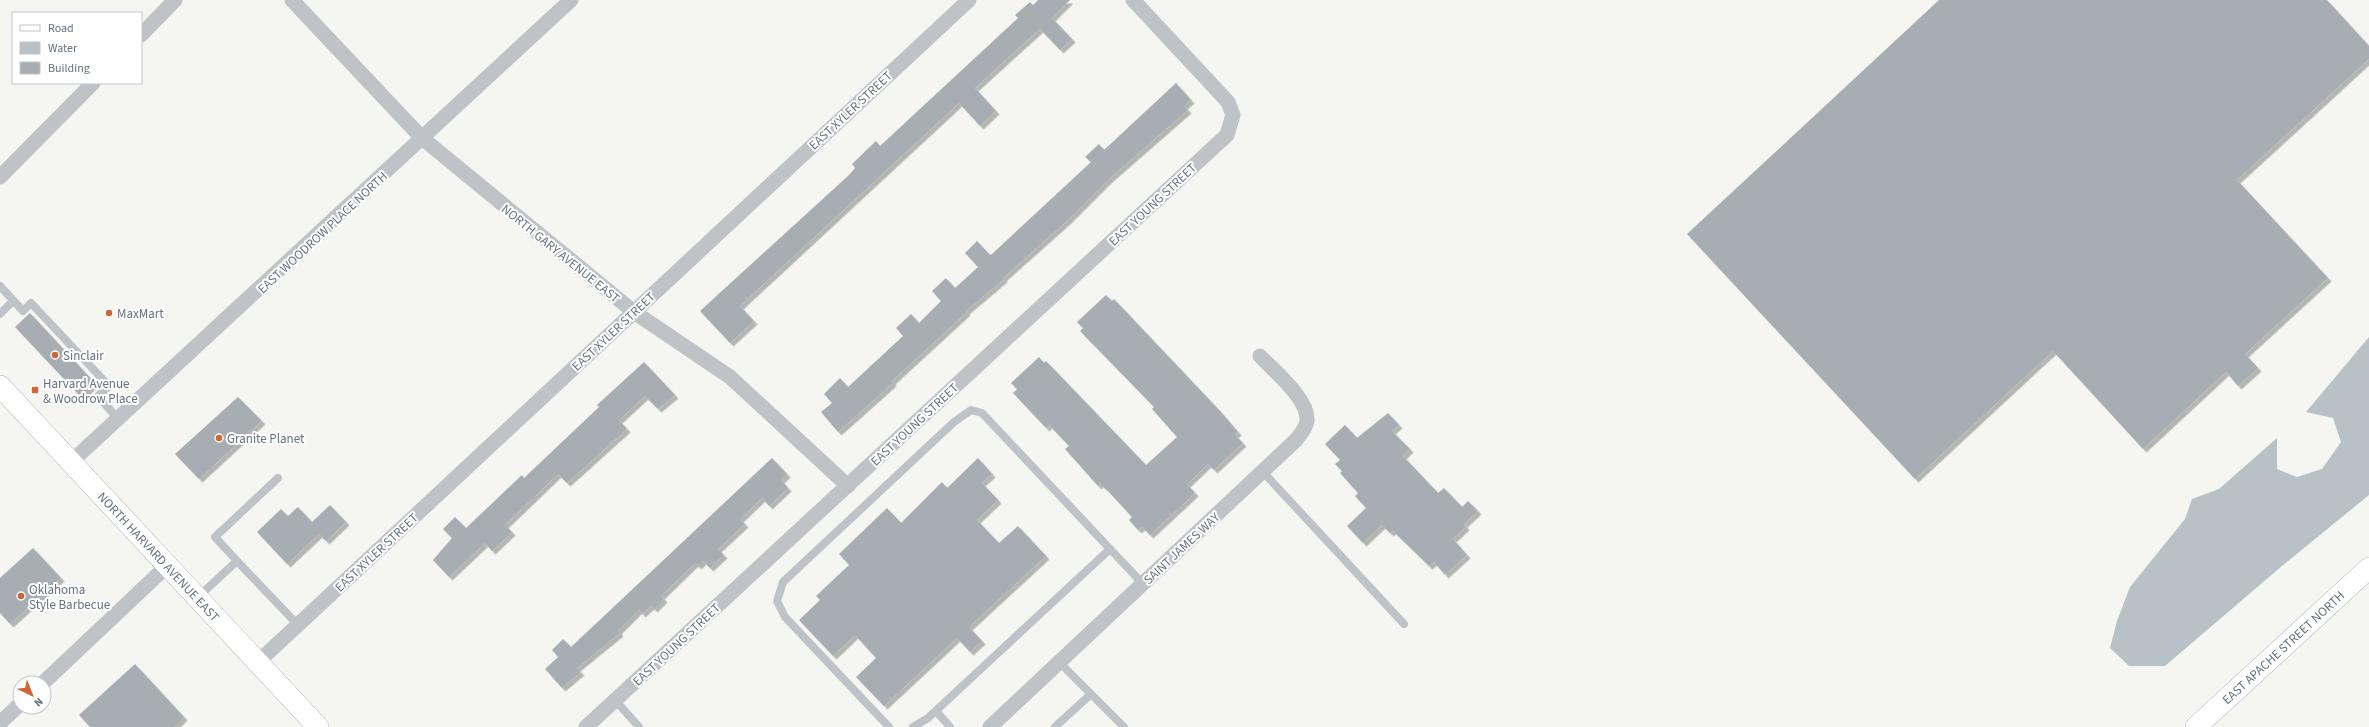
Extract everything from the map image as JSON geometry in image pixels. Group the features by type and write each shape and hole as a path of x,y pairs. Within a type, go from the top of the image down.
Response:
{"main road":[{"name":"NORTH HARVARD AVENUE EAST","path":"0,386 318,727"},
{"name":"EAST APACHE STREET NORTH","path":"2196,727 2369,568"}],"street":[{"path":"142,33 175,0"},
{"name":"NORTH GARY AVENUE EAST","path":"292,0 422,138 634,312 730,377 848,486"},
{"name":"EAST WOODROW PLACE NORTH","path":"71,462 119,420 571,0"},
{"name":"EAST XYLER STREET","path":"258,662 969,0"},
{"name":"EAST YOUNG STREET","path":"586,727 1227,135 1233,115 1228,102 1133,0"},
{"path":"0,177 92,84"},
{"name":"SAINT JAMES WAY","path":"990,727 1296,440 1307,421 1305,408 1298,396 1260,356"},
{"path":"52,675 168,566"},
{"path":"0,723 12,712"}],"lane":[{"path":"0,286 22,311 31,303 109,386 98,396 119,420"},
{"path":"0,314 13,301"},
{"path":"889,727 785,617 777,601 782,582 954,422 971,410 982,413 1143,584"},
{"path":"1263,472 1404,624"},
{"path":"278,478 215,537 298,625"},
{"path":"913,727 936,711 1110,549"},
{"path":"198,598 237,561"},
{"path":"1059,662 1090,695 1124,727"},
{"path":"1055,727 1090,695"},
{"path":"615,700 639,727"},
{"path":"936,711 950,727"}],"water":[{"path":"2369,337 2369,495 2282,566 2165,666 2129,666 2110,648 2117,621 2130,587 2185,519 2192,499 2219,489 2277,438 2277,469 2297,477 2322,469 2341,442 2333,418 2306,412"}],"building":[{"path":"1038,0 1070,0 1052,18 1072,39 1060,50 1040,29 975,88 996,111 980,126 959,103 740,306 754,321 730,343 700,311 849,175 855,168 852,164 876,141 880,146 1018,18 1015,15 1030,2 1033,5"},
{"path":"1939,0 2327,0 2369,46 2369,59 2237,180 2328,278 2245,354 2258,368 2238,386 2226,372 2143,449 2053,351 1915,479 1687,234"},
{"path":"1176,83 1191,100 1184,106 1188,110 1109,179 1068,220 1003,278 1004,279 966,311 967,312 892,381 893,383 838,432 821,412 832,403 824,394 840,378 848,387 903,336 896,328 911,314 919,323 941,301 932,291 946,278 955,288 978,267 965,253 977,241 990,255 992,254 1091,162 1085,157 1099,144 1104,150"},
{"path":"1106,295 1112,301 1114,299 1220,411 1238,432 1235,435 1243,443 1214,470 1208,464 1187,484 1195,493 1150,535 1142,527 1138,530 1129,520 1132,517 1108,491 1100,484 1098,486 1065,449 1069,446 1049,425 1046,428 1013,393 1017,389 1011,383 1039,357 1044,363 1046,361 1146,465 1177,437 1152,409 1154,407 1080,331 1083,328 1077,322"},
{"name":"Sinclair","path":"30,313 95,383 81,397 15,327"},
{"path":"644,362 675,395 658,409 645,396 619,420 627,429 567,483 558,474 505,525 512,532 492,551 485,543 449,577 433,560 452,538 443,529 455,517 466,528 522,475 524,478 599,407 597,405"},
{"name":"Granite Planet","path":"238,397 262,421 199,479 175,454"},
{"path":"1388,413 1399,425 1392,431 1410,449 1403,456 1438,493 1444,488 1462,507 1468,501 1478,511 1464,524 1466,527 1453,539 1467,555 1445,575 1434,562 1429,566 1393,531 1390,533 1382,525 1363,543 1347,526 1366,508 1355,496 1358,493 1340,473 1342,471 1335,464 1340,460 1325,444 1345,425 1357,438"},
{"path":"772,458 787,474 781,480 788,488 769,506 762,498 740,519 745,524 718,549 724,555 710,568 703,561 698,566 695,563 661,596 664,599 654,609 651,606 642,614 639,610 618,631 620,633 577,668 581,672 562,688 545,669 558,657 552,650 563,639 571,647"},
{"path":"978,458 992,474 982,483 998,500 977,520 999,543 1018,526 1046,556 969,627 982,641 970,652 957,638 884,706 856,677 876,658 855,635 833,656 799,620 820,600 816,596 849,565 839,554 887,508 901,523 942,482 947,488"},
{"path":"330,505 346,522 326,541 319,534 287,564 257,532 281,509 288,516 298,507 312,522"},
{"name":"Oklahoma Style Barbecue","path":"33,548 61,578 10,624 0,613 0,578"},
{"path":"135,664 184,717 174,727 90,727 79,715"}],"place":[{"name":"MaxMart","path":"109,313"},
{"name":"Sinclair","path":"55,355"},
{"name":"Harvard Avenue & Woodrow Place","path":"35,390"},
{"name":"Granite Planet","path":"219,438"},
{"name":"Oklahoma Style Barbecue","path":"21,596"}]}
